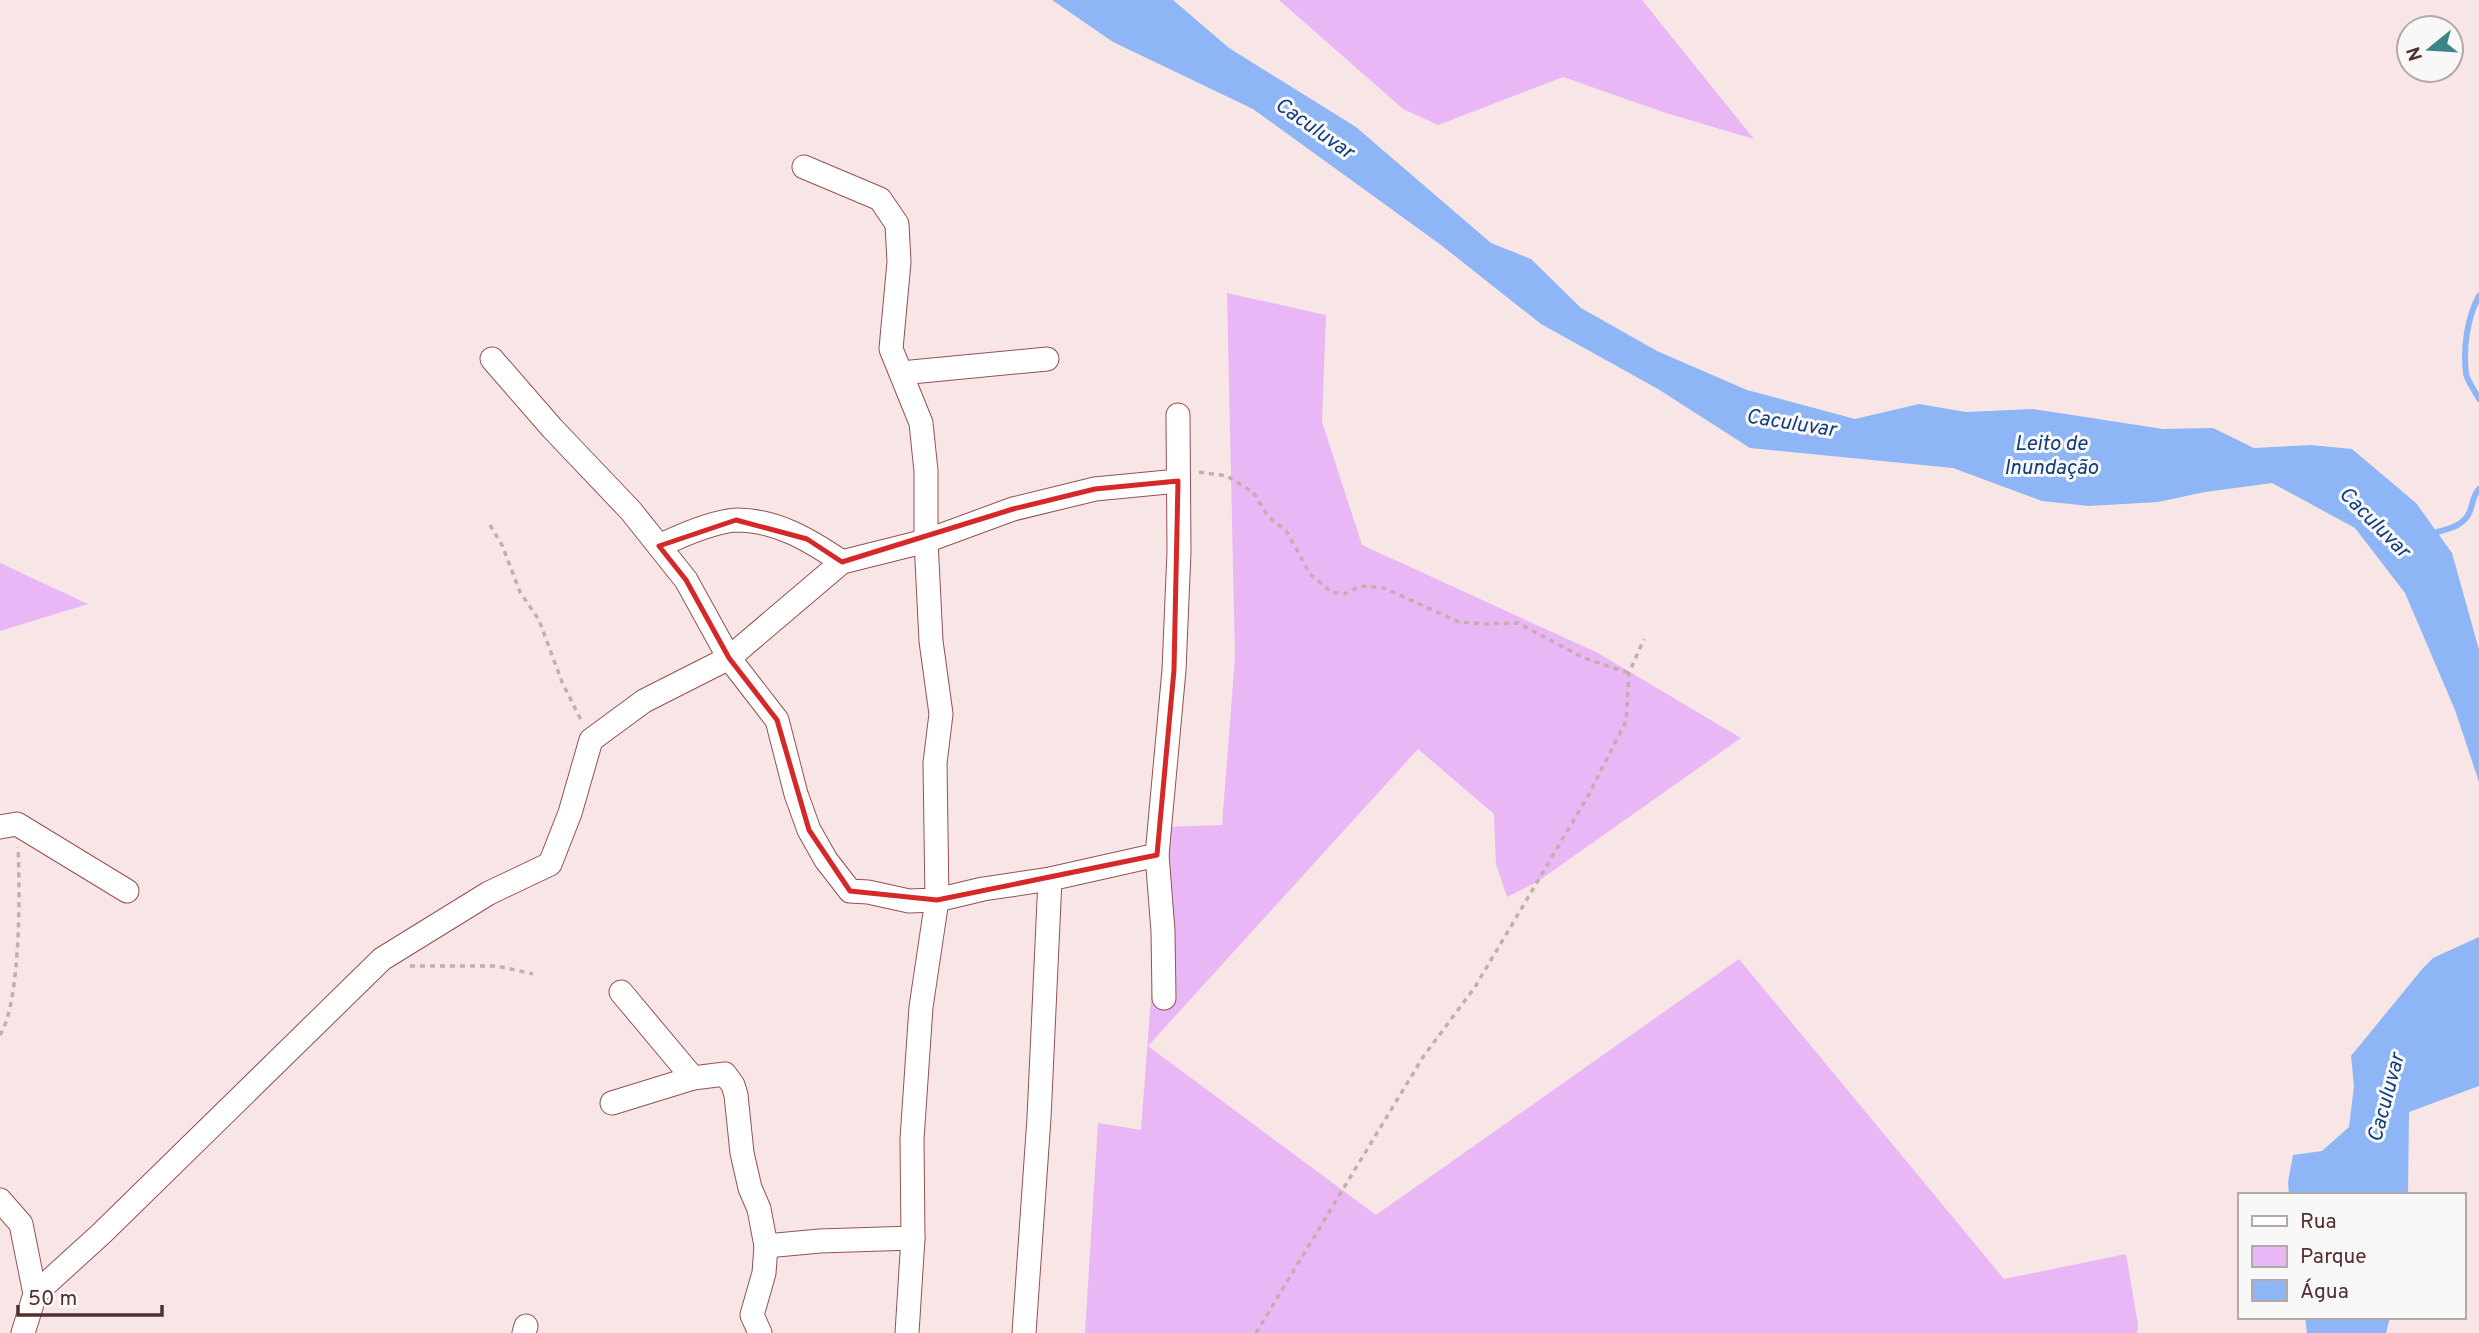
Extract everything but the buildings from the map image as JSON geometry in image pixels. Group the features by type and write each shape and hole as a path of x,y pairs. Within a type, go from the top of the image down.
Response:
{"street":[{"path":"804,167 880,199 897,224 898,262 891,349 921,424 926,471 931,640 941,714 935,763 937,900 921,1007 912,1139 913,1238 906,1333"},
{"path":"492,359 552,428 631,511 686,580 729,658 777,720 796,794 809,830 826,860 850,891 909,901 937,900 1157,855"},
{"path":"901,373 1047,359"},
{"path":"1164,998 1163,931 1157,855 1174,670 1179,552 1178,415"},
{"path":"35,1294 102,1233 382,959 489,893 550,864 570,813 591,740 644,701 729,658 842,562 926,541 1013,509 1096,489 1178,477"},
{"path":"659,545 689,532 736,520 771,525 807,538 842,562"},
{"path":"8,825 127,891"},
{"path":"1024,1333 1039,1118 1050,879"},
{"path":"621,992 693,1078"},
{"path":"612,1103 693,1078 725,1074 733,1084 742,1153 750,1188 759,1209 766,1246 764,1273 752,1315 760,1333"},
{"path":"0,1200 21,1224 35,1294 23,1333"},
{"path":"766,1246 913,1238"}],"path":[{"path":"1178,477 1202,472 1227,476 1253,492 1268,516 1287,532 1310,574 1331,592 1344,594 1360,586 1384,588 1459,622 1518,622 1584,658 1629,673"},
{"path":"490,525 502,545 520,592 539,620 562,682 591,740"},
{"path":"1256,1333 1423,1056 1475,987 1588,796 1626,721 1629,673 1644,639"},
{"path":"0,1035 8,1023 20,890 8,825"},
{"path":"382,959 415,967 497,966 533,974"}],"highlighted area":[{"path":"1178,481 1174,670 1157,855 937,900 850,891 809,830 777,720 729,658 686,580 659,546 736,520 807,539 842,562 1013,509 1095,489"}],"green space":[{"path":"1279,0 1642,0 1754,139 1666,113 1563,77 1438,125 1403,109"},
{"path":"1227,293 1326,315 1322,422 1362,545 1598,653 1741,738 1537,882 1507,897 1496,864 1494,814 1418,749 1148,1046 1376,1215 1739,959 2004,1279 2126,1254 2137,1333 1085,1333 1098,1123 1141,1130 1164,827 1222,825 1235,657"},
{"path":"0,563 88,604 0,631"}],"water":[{"name":"Leito de Inundação","path":"1052,0 1173,0 1229,48 1356,127 1491,243 1531,259 1581,308 1657,351 1747,390 1855,419 1919,404 1966,412 2033,409 2163,429 2213,428 2254,448 2311,445 2352,449 2416,503 2452,553 2479,650 2479,782 2455,710 2405,593 2355,528 2272,483 2205,492 2158,502 2089,506 2042,501 1953,468 1750,448 1658,389 1541,324 1441,245 1253,109 1113,42"},
{"name":"Caculuvar","path":"2479,937 2479,1086 2409,1112 2408,1193 2289,1193 2293,1155 2322,1151 2349,1127 2354,1086 2351,1056 2433,958"},
{"path":"2305,1319 2390,1319 2386,1333 2307,1333"}],"waterway":[{"path":"2479,296 2469,323 2465,354 2466,374 2479,399"},
{"path":"2431,534 2454,527 2463,521 2479,489"}]}
